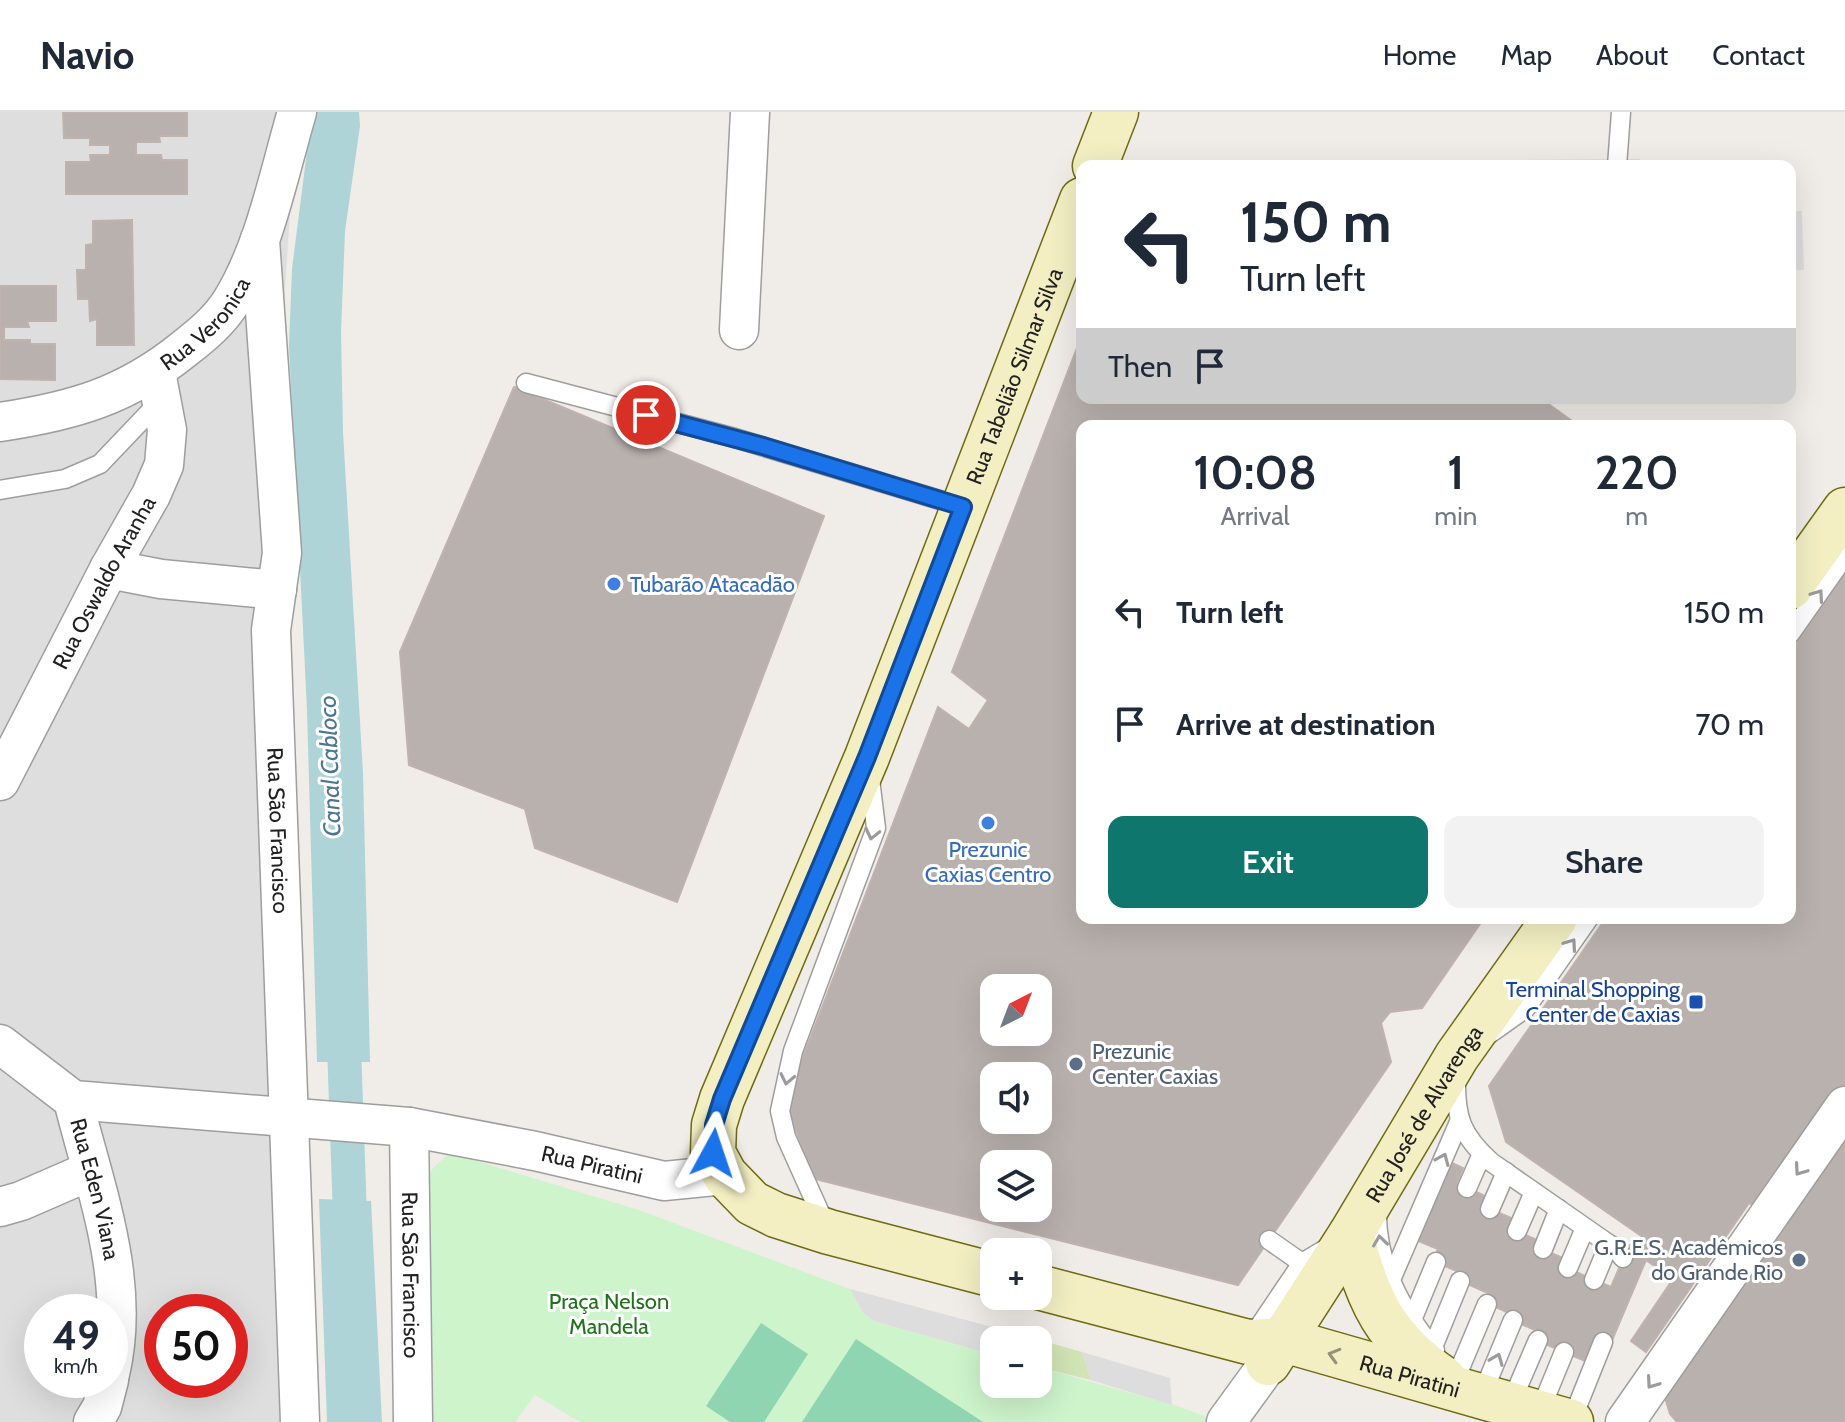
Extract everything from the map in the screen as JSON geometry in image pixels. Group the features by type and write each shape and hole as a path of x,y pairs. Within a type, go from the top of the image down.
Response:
{"main road":[{"path":"1097,160 1116,112"},
{"name":"Rua Tabelião Silmar Silva","path":"725,1175 712,1145 722,1099 867,757 1076,215"},
{"path":"1796,579 1845,510"},
{"name":"Rua José de Alvarenga","path":"1266,1350 1351,1234 1457,1056 1551,924"},
{"path":"725,1175 739,1192 765,1210 829,1232 980,1271"},
{"path":"1351,1234 1363,1279 1387,1329 1415,1357 1498,1404"},
{"name":"Rua Piratini","path":"1052,1291 1266,1350 1498,1404"}],"street":[{"name":"Rua Veronica","path":"0,422 158,386 231,302 260,240 297,112"},
{"path":"739,330 750,112"},
{"name":"Rua São Francisco","path":"260,240 282,553 271,630 322,1121 300,1422"},
{"name":"Rua Oswaldo Aranha","path":"0,781 164,465 167,430 158,386"},
{"path":"109,569 161,579 277,590"},
{"path":"0,1044 73,1100"},
{"name":"Rua Piratini","path":"73,1100 409,1127 535,1151 664,1181 725,1175"},
{"name":"Rua Eden Viana","path":"73,1100 90,1171 106,1220 117,1294"},
{"path":"1625,1422 1845,1106"},
{"name":"Rua Sāo Francisco","path":"409,1127 413,1422"},
{"path":"0,1207 90,1171"},
{"path":"1226,1422 1266,1350"},
{"path":"93,1422 104,1398"}],"lane":[{"path":"1617,160 1621,112"},
{"path":"526,383 735,438 963,507"},
{"path":"0,490 65,479 100,464 158,386"},
{"path":"1796,625 1845,556"},
{"path":"829,1232 786,1137 780,1111 793,1051 876,828 867,757"},
{"path":"1585,924 1526,1008 1457,1056 1456,1104 1459,1122 1482,1154 1609,1244 1623,1258"},
{"path":"1390,1282 1459,1122"},
{"path":"1467,1188 1482,1154"},
{"path":"1490,1209 1506,1172"},
{"path":"1378,1188 1379,1237 1390,1282 1412,1320 1433,1347 1498,1404"},
{"path":"1517,1231 1534,1192"},
{"path":"1543,1249 1559,1209"},
{"path":"1568,1268 1585,1228"},
{"name":"Rua José de Alvarenga","path":"1266,1350 1302,1263 1351,1234"},
{"path":"1269,1240 1302,1263"},
{"path":"1594,1280 1609,1244"},
{"path":"1412,1320 1436,1262"},
{"path":"1433,1347 1460,1281"},
{"path":"1487,1304 1498,1404"},
{"path":"1498,1404 1513,1320"},
{"path":"1498,1404 1538,1340"},
{"path":"1498,1404 1603,1342"},
{"path":"1498,1404 1564,1352"}],"shaded area":[{"path":"0,112 305,112 291,198 282,335 308,1422 0,1422"},
{"path":"1640,159 1640,160 1524,160"},
{"path":"1796,211 1802,211 1804,270 1796,270"},
{"path":"850,1289 988,1326 980,1326 980,1351 874,1321 863,1313"},
{"path":"1082,1352 1170,1378 1172,1405 1091,1380"}],"green space":[{"name":"Praça Nelson Mandela","path":"450,1153 639,1210 850,1289 863,1313 874,1321 980,1351 980,1398 1052,1398 1052,1371 1207,1417 1205,1422 580,1422 535,1395 515,1422 425,1422 423,1183 433,1168"},
{"path":"761,1323 808,1354 764,1422 730,1422 706,1406"},
{"path":"856,1339 983,1422 802,1422"},
{"path":"1052,1344 1082,1352 1091,1380 1052,1370"}],"water":[{"path":"312,112 359,112 360,126 345,231 341,332 343,432 363,773 370,1062 317,1062 307,710 289,346 292,269"},
{"path":"319,1199 371,1201 382,1422 327,1422"}],"building":[{"path":"63,112 187,112 187,136 159,136 160,142 136,142 136,155 161,155 162,160 187,160 187,194 66,194 66,162 91,162 90,155 110,155 110,145 90,145 90,138 64,138"},
{"path":"132,220 134,345 97,345 97,319 90,321 89,299 78,299 77,270 86,270 86,245 93,244 93,221"},
{"path":"0,286 56,286 56,321 27,321 29,327 4,327 4,340 55,344 55,380 0,379"},
{"name":"Prezunic Caxias Centro","path":"1076,351 1076,404 1548,404 1571,420 1076,420 1076,924 1480,924 1422,1008 1390,1012 1381,1023 1391,1062 1238,1285 987,1222 1052,1222 1052,1150 980,1150 980,1220 815,1179 788,1110 801,1062 938,707 969,729 988,700 952,672"},
{"name":"Tubarão Atacadão","path":"514,387 824,516 677,902 535,848 525,809 409,765 400,652"},
{"name":"Terminal Shopping Center de Caxias","path":"1845,574 1845,1087 1760,1208 1749,1203 1646,1352 1631,1341 1673,1279 1646,1260 1610,1345 1595,1339 1585,1361 1531,1338 1535,1330 1505,1317 1507,1312 1484,1302 1488,1293 1456,1279 1459,1272 1433,1261 1438,1249 1416,1240 1450,1162 1463,1168 1457,1183 1485,1196 1481,1205 1511,1218 1507,1227 1537,1240 1535,1246 1565,1259 1562,1266 1611,1287 1629,1245 1640,1250 1647,1240 1506,1142 1489,1086 1602,924 1796,924 1796,644"},
{"name":"G.R.E.S. Acadêmicos do Grande Rio","path":"1845,1129 1845,1422 1677,1422 1670,1414 1663,1391"}],"waterway":[{"name":"Canal Cabloco","path":"343,1018 351,1245"}],"place":[{"name":"Tubarão Atacadão","path":"614,584"},
{"name":"Prezunic Caxias Centro","path":"988,823"},
{"name":"Terminal Shopping Center de Caxias","path":"1696,1002"},
{"name":"Prezunic Center Caxias","path":"1076,1064"},
{"name":"G.R.E.S. Acadêmicos do Grande Rio","path":"1799,1260"}],"route":[{"path":"646,415 763,446 963,507 867,757 722,1099 714,1125 713,1153"}]}
